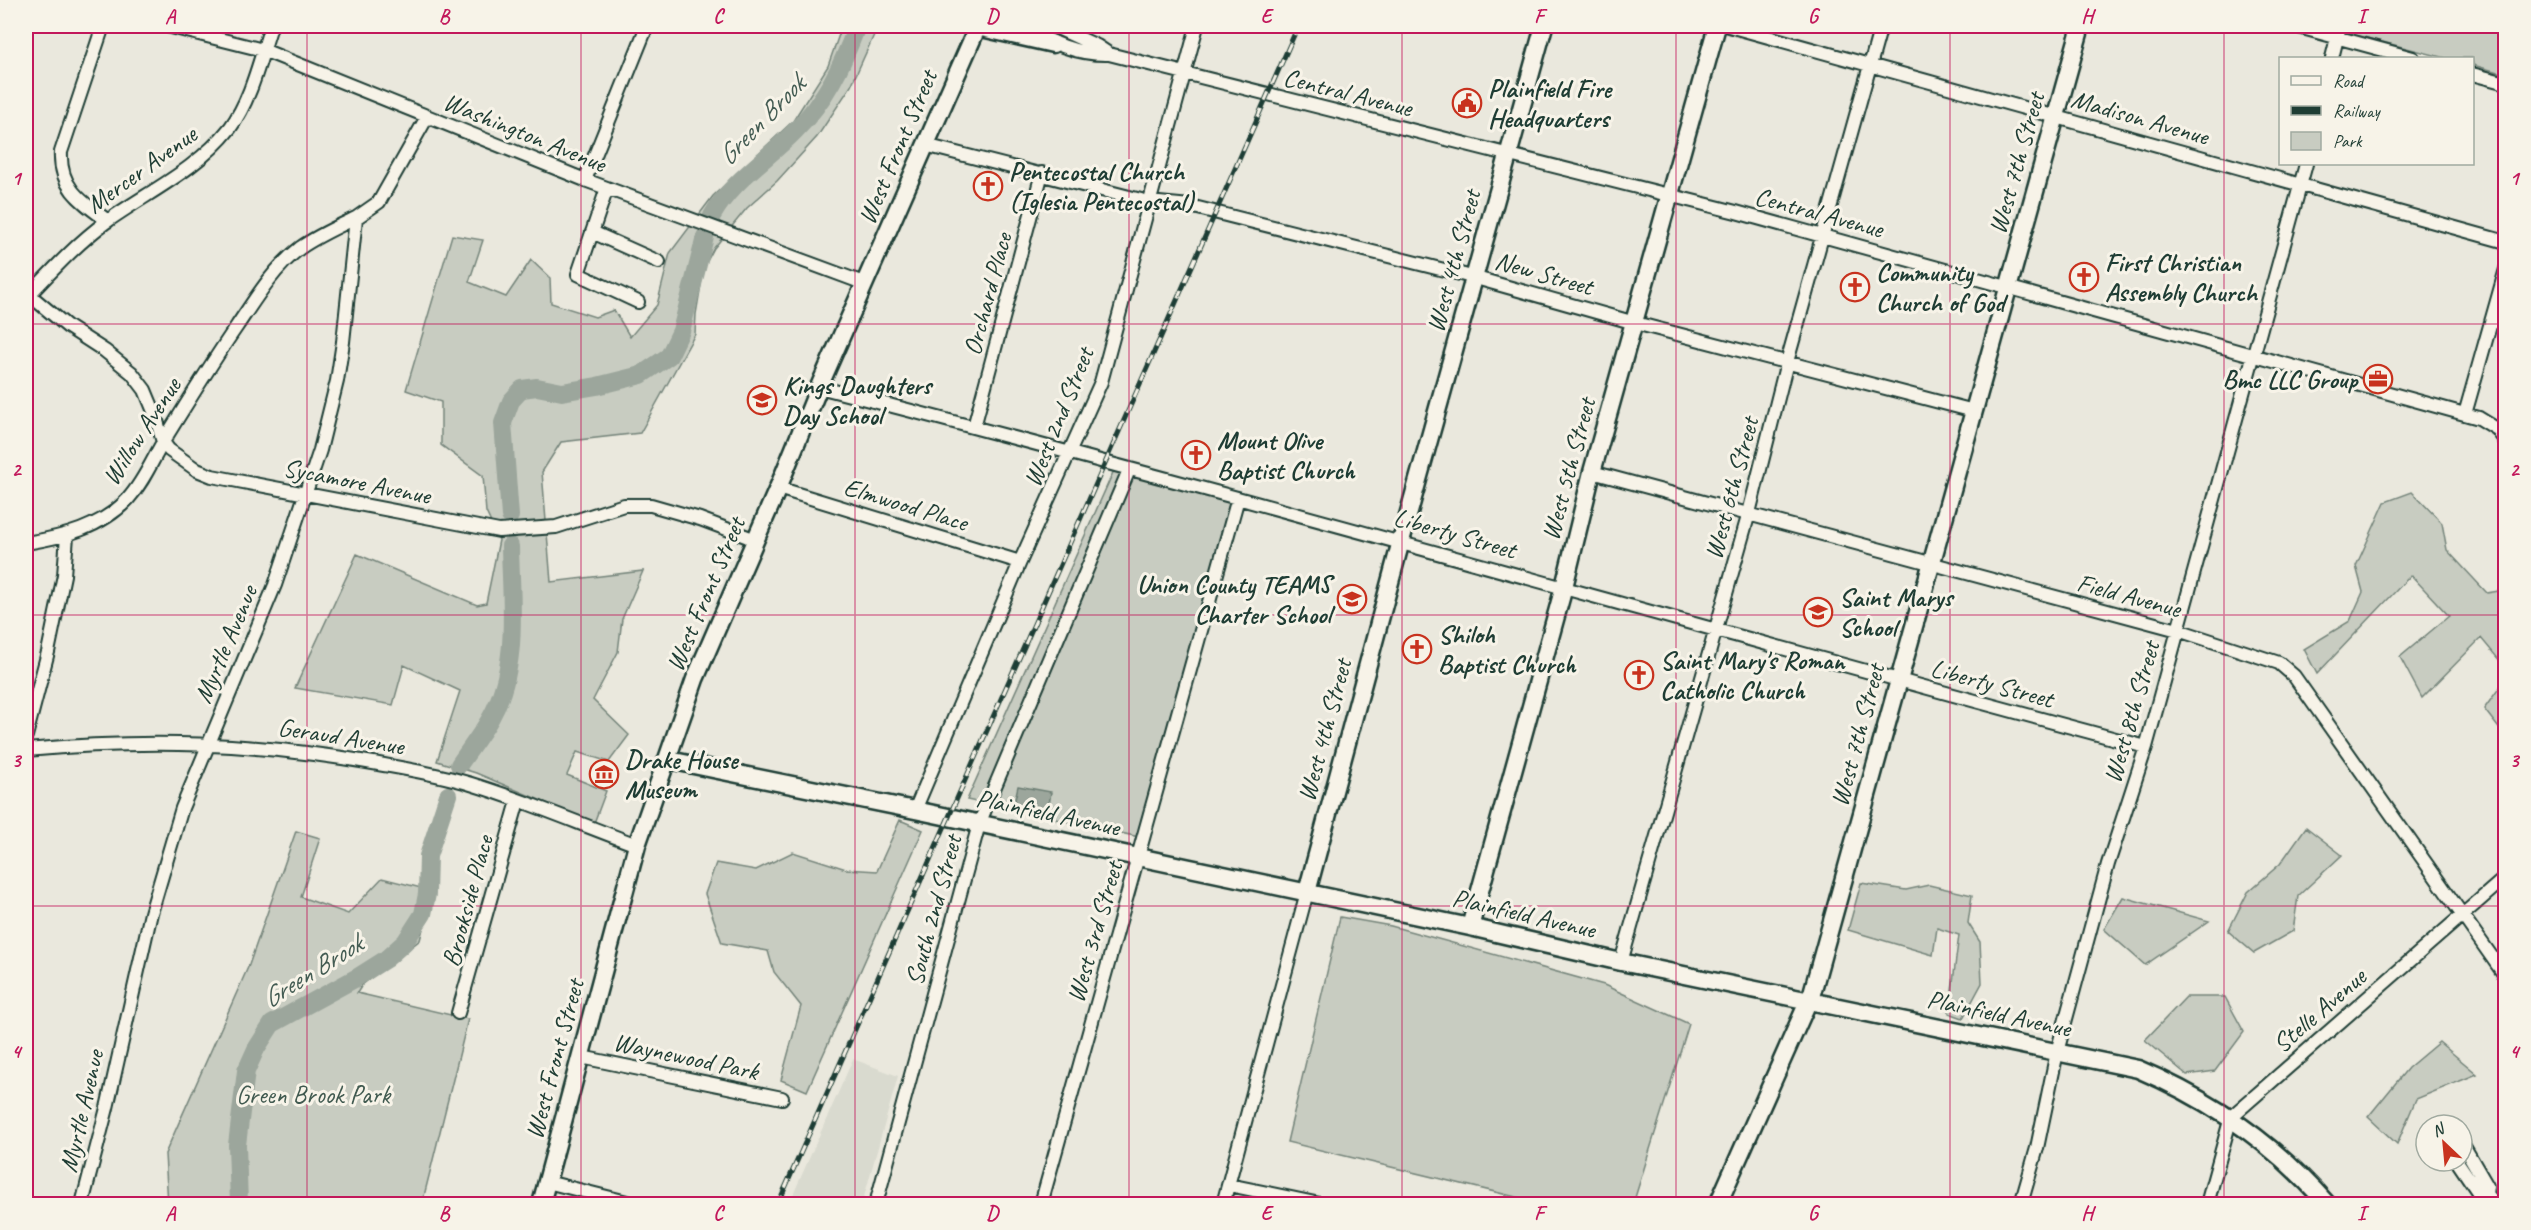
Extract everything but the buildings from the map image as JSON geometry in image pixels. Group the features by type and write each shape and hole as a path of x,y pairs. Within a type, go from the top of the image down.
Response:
{"main road":[{"path":"977,26 1053,44"},
{"name":"West Front Street","path":"541,1204 637,845 669,760 695,679 778,489 819,387 977,26"},
{"name":"West 4th Street","path":"1307,892 1401,541 1476,278 1544,26"},
{"name":"West 5th Street","path":"1470,927 1564,587 1592,472 1717,26"},
{"name":"West 7th Street","path":"1718,1204 1809,999 2081,26"},
{"name":"Plainfield Avenue","path":"669,760 1307,892 1621,962 2139,1069 2205,1100 2231,1117 2291,1166 2327,1204"}],"street":[{"path":"103,26 60,161 66,183 75,196 108,221"},
{"name":"Washington Avenue","path":"167,26 263,50 585,180 866,284"},
{"name":"Mercer Avenue","path":"26,295 77,244 176,177 207,152 230,128 242,107 271,26"},
{"path":"585,180 647,26"},
{"name":"Central Avenue","path":"1022,26 1053,44 1092,55 1109,54 1736,212 2009,286 2479,418 2497,429 2505,442"},
{"name":"Central Avenue","path":"1053,26 1109,54"},
{"name":"West 2nd Street","path":"915,810 1020,562 1101,382 1197,26"},
{"name":"Madison Avenue","path":"1729,26 2505,242"},
{"name":"West 6th Street","path":"1621,962 1749,513 1787,362 1872,65 1881,26"},
{"path":"2295,26 2338,32 2410,57"},
{"path":"2331,57 2338,32"},
{"path":"2474,75 2505,83"},
{"path":"356,219 379,202 427,117"},
{"name":"New Street","path":"925,145 1149,202 1190,206 1476,278 1974,411"},
{"name":"West 8th Street","path":"2021,1204 2037,1148 2057,1052 2108,864 2146,747 2306,165"},
{"name":"Orchard Place","path":"974,427 1042,173"},
{"path":"607,188 578,274 638,302"},
{"name":"Willow Avenue","path":"26,543 67,536 104,518 127,500 152,468 163,442 240,320 282,264 301,248 356,219"},
{"name":"Myrtle Avenue","path":"82,1204 107,1108 151,913 182,808 275,585 320,450 337,381 356,219"},
{"path":"592,232 659,262"},
{"path":"2464,414 2505,269"},
{"path":"26,295 132,373 144,390 155,414 163,442"},
{"name":"Liberty Street","path":"819,387 1401,541 1899,681 2146,747"},
{"name":"Sycamore Avenue","path":"163,442 169,450 197,470 212,476 499,531 556,527 624,505 638,504 651,505 700,519 756,540"},
{"name":"South 2nd Street","path":"876,1204 979,824 1129,470"},
{"name":"Field Avenue","path":"1592,472 1749,513 1930,565 2178,630 2279,663 2288,668 2463,914 2505,977"},
{"name":"Elmwood Place","path":"778,489 1020,562"},
{"name":"West 3rd Street","path":"1041,1204 1238,498"},
{"path":"26,736 48,652 64,575 67,536"},
{"name":"Geraud Avenue","path":"26,750 100,743 208,744 274,748 348,759 470,784 637,845"},
{"name":"Brookside Place","path":"458,1013 518,801"},
{"name":"Stelle Avenue","path":"2231,1117 2505,877"},
{"name":"West 4th Street","path":"1223,1204 1307,892"},
{"name":"Waynewood Park","path":"581,1057 782,1098"},
{"path":"2207,1204 2231,1117"},
{"path":"2474,1164 2487,1186 2486,1194"},
{"path":"2465,1173 2478,1192 2486,1194 2494,1204"},
{"path":"547,1182 635,1204"},
{"path":"1228,1185 1320,1204"},
{"path":"1031,1204 1044,1192"}],"shaded area":[{"path":"1018,786 1051,792 1048,811 1014,804"},
{"path":"853,1059 898,1076 862,1204 789,1204"}],"green space":[{"path":"842,26 878,26 851,86 817,137 777,181 747,208 714,248 704,267 695,334 640,433 561,442 542,472 551,582 643,571 622,619 618,652 593,700 629,735 609,762 577,752 567,775 606,791 594,823 476,773 437,761 460,691 404,665 393,705 295,688 357,554 477,605 486,603 499,540 486,512 483,476 441,445 441,402 406,390 452,235 483,240 469,282 506,297 531,260 550,278 551,303 595,317 614,310 630,337 657,305 670,253 713,196 793,121 828,66"},
{"path":"2349,26 2505,26 2505,74 2474,65 2474,57 2442,57 2347,33"},
{"path":"1115,468 1235,500 1144,838 967,800"},
{"path":"2412,492 2442,523 2447,550 2487,593 2505,590 2505,667 2481,638 2422,698 2400,657 2449,616 2411,575 2317,674 2304,649 2350,621 2363,592 2356,566 2385,502"},
{"path":"2505,680 2505,736 2484,709"},
{"path":"900,820 923,830 807,1091 781,1080 801,1006 774,972 768,951 722,943 705,894 716,863 756,870 793,852 846,869 877,871"},
{"path":"2306,827 2342,855 2298,896 2293,931 2254,953 2228,931 2248,892 2280,864"},
{"name":"Green Brook Park","path":"296,831 320,838 301,897 348,914 382,878 433,891 420,940 362,985 357,993 468,1019 422,1204 168,1204 165,1154 249,965"},
{"path":"1861,883 1906,890 1929,885 1972,895 1968,923 1980,942 1982,983 1963,1018 1949,1013 1959,935 1937,928 1933,955 1848,930"},
{"path":"2123,897 2209,921 2145,965 2104,929"},
{"path":"1340,917 1391,926 1604,985 1689,1024 1633,1204 1545,1204 1287,1142"},
{"path":"2186,997 2225,997 2244,1032 2215,1071 2187,1075 2145,1040"},
{"path":"2439,1042 2477,1074 2416,1099 2397,1144 2368,1117 2408,1068"}],"waterway":[{"name":"Green Brook","path":"712,216 729,192 795,131 816,107 839,69 857,26"},
{"name":"Green Brook","path":"510,516 503,423 511,401 522,389 537,387 562,392 641,375 669,356 681,331 705,237"},
{"name":"Green Brook","path":"459,765 490,719 500,699 506,678 512,634 510,546"},
{"name":"Green Brook","path":"239,1204 237,1145 246,1071 256,1049 272,1024 356,978 386,959 405,942 423,914 427,894 428,856 448,795"}],"railway":[{"path":"778,1204 1298,26"}],"place":[{"name":"Plainfield Fire Headquarters","path":"1467,103"},
{"name":"Pentecostal Church (Iglesia Pentecostal)","path":"988,186"},
{"name":"First Christian Assembly Church","path":"2084,277"},
{"name":"Community Church of God","path":"1855,287"},
{"name":"Bmc LLC Group","path":"2378,379"},
{"name":"Kings Daughters Day School","path":"762,400"},
{"name":"Mount Olive Baptist Church","path":"1196,455"},
{"name":"Union County TEAMS Charter School","path":"1352,599"},
{"name":"Saint Marys School","path":"1818,612"},
{"name":"Shiloh Baptist Church","path":"1417,649"},
{"name":"Saint Mary's Roman Catholic Church","path":"1639,675"},
{"name":"Drake House Museum","path":"604,774"}]}
